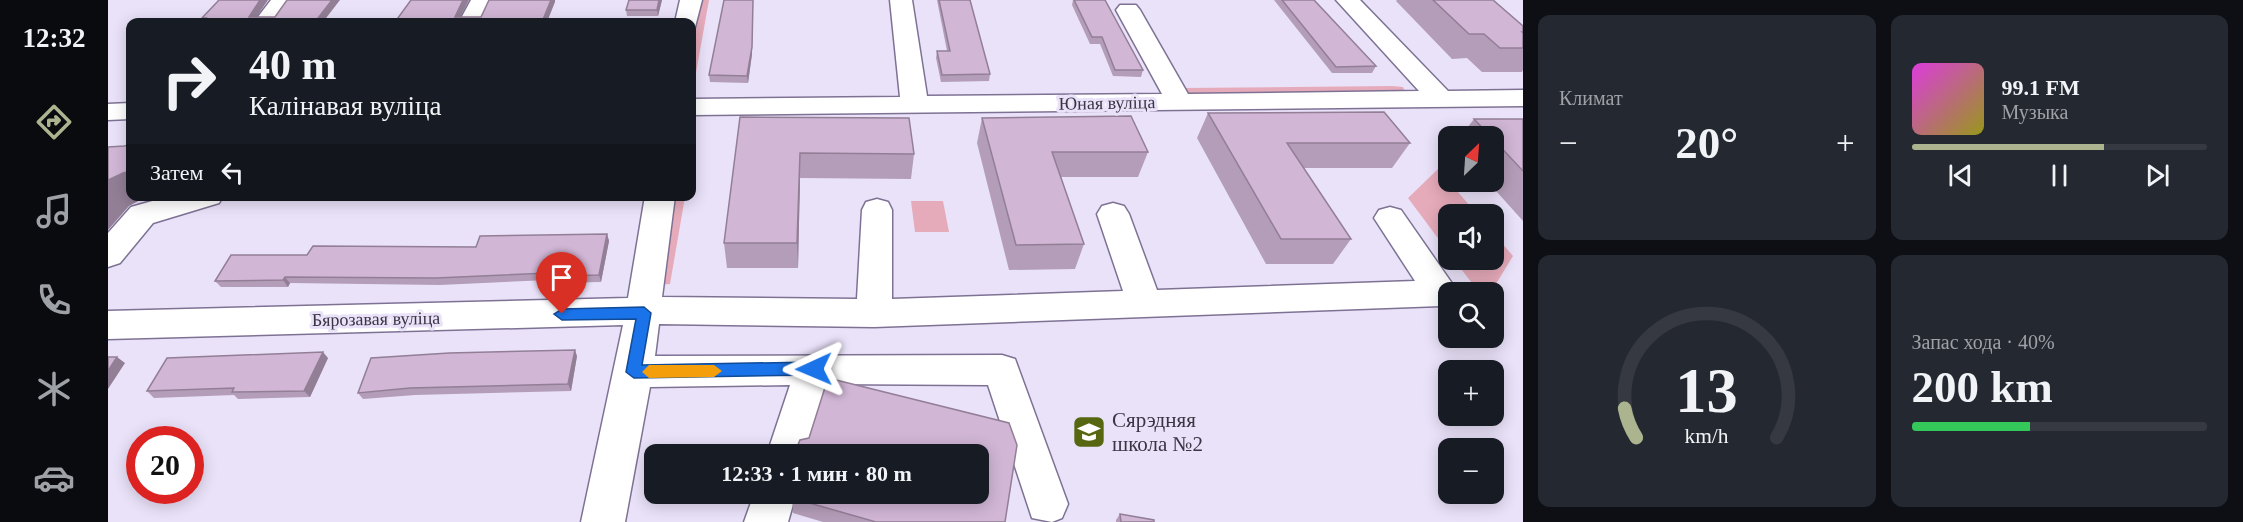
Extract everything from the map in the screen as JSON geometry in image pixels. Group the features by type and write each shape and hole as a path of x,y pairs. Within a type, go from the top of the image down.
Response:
{"street":[{"path":"267,18 283,0"},
{"path":"472,18 482,0"},
{"path":"688,18 691,0"},
{"path":"901,0 915,106"},
{"path":"1347,0 1441,99"},
{"path":"1128,10 1180,102"},
{"name":"Юная вуліца","path":"696,107 1441,99 1518,103"},
{"path":"108,112 126,111"},
{"path":"108,255 142,215 191,201"},
{"path":"603,522 634,372 659,201"},
{"path":"874,313 877,210"},
{"path":"1113,214 1146,304"},
{"name":"Бярозавая вуліца","path":"108,325 644,313 680,310 874,313 1441,293 1390,218"},
{"path":"634,372 814,369 1002,370 1047,504"},
{"path":"790,444 814,369"},
{"path":"766,522 772,504"}],"shaded area":[{"path":"698,0 709,0 696,73 696,18"},
{"path":"1403,87 1406,94 1187,94 1181,88"},
{"path":"1438,169 1438,192 1458,192 1468,204 1438,204 1438,238 1408,198"},
{"path":"672,201 684,201 670,284 659,285"},
{"path":"911,201 943,201 949,232 915,232"},
{"path":"1504,246 1513,256 1497,282 1471,282 1462,270 1504,270"}],"building":[{"path":"219,0 260,0 249,17 275,17 287,0 332,0 318,18 202,18"},
{"path":"411,0 463,0 455,17 481,17 489,0 551,0 544,18 398,18"},
{"path":"629,0 659,0 657,10 626,10"},
{"path":"724,0 753,0 752,47 747,76 709,75"},
{"path":"939,0 970,0 990,74 942,75 937,51 950,51"},
{"path":"1074,0 1105,0 1143,70 1115,70 1102,37 1092,37"},
{"path":"1282,0 1314,0 1376,66 1336,67"},
{"path":"1433,0 1493,0 1523,26 1523,48 1500,48 1484,34 1469,34"},
{"path":"1384,112 1410,143 1287,143 1351,239 1281,239 1208,113"},
{"path":"1131,116 1148,152 1052,152 1084,244 1016,245 982,118"},
{"path":"740,117 909,118 914,154 800,153 797,243 724,243"},
{"path":"1474,119 1523,119 1523,171 1504,151 1504,126 1481,126"},
{"path":"126,146 126,172 108,180 108,147"},
{"path":"607,234 599,275 547,276 548,273 436,278 285,277 283,280 215,281 231,255 307,255 313,246 476,247 480,236"},
{"path":"575,350 568,384 410,388 358,393 371,358 449,353"},
{"path":"323,352 304,391 232,392 234,388 147,391 167,358"},
{"path":"108,357 117,357 108,371"},
{"path":"828,378 1009,423 1017,445 1005,522 876,522 813,504 989,504 989,444 798,444 800,440 809,438"},
{"path":"1120,514 1154,520 1154,522 1121,522"}],"slow traffic":[{"path":"649,372 714,371"}],"place":[{"name":"Сярэдняя школа №2","path":"1089,432"}],"route":[{"path":"562,314 644,313 634,372 814,369"}]}
